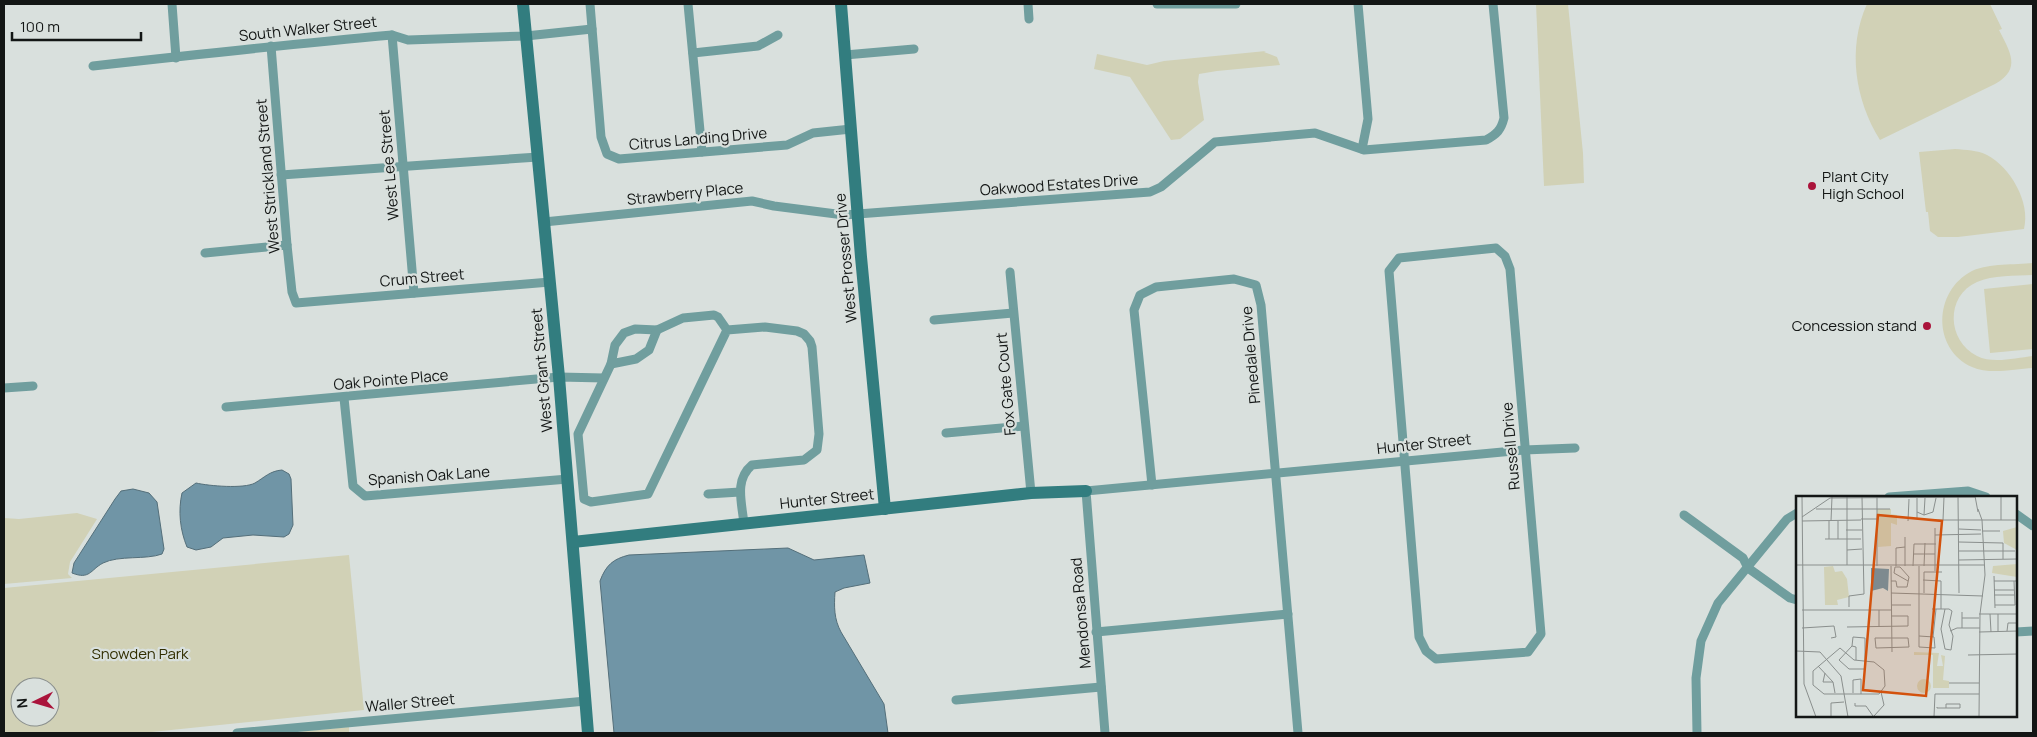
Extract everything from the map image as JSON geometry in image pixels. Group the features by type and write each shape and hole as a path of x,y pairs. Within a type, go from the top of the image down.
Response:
{"street":[{"path":"172,4 176,58"},
{"name":"West Grant Street","path":"523,4 559,377 588,733"},
{"name":"Citrus Landing Drive","path":"590,4 601,137 606,154 619,159 788,145 813,133 851,129"},
{"path":"688,4 702,152"},
{"name":"West Prosser Drive","path":"841,4 885,509"},
{"path":"1028,4 1029,19"},
{"path":"1157,4 1236,4"},
{"path":"1358,4 1368,119 1362,150"},
{"name":"Oakwood Estates Drive","path":"858,214 1150,192 1161,187 1215,142 1315,133 1362,150 1376,150 1486,140 1498,134 1504,118 1493,4"},
{"name":"South Walker Street","path":"93,66 271,46 392,35 408,40 526,36 592,29"},
{"name":"West Lee Street","path":"392,35 414,293"},
{"path":"693,53 758,46 778,35"},
{"name":"West Strickland Street","path":"271,46 287,245 292,292 296,303"},
{"path":"846,55 914,49"},
{"path":"281,175 403,168 538,157"},
{"name":"Strawberry Place","path":"544,222 752,201 832,214 858,214"},
{"path":"205,253 287,245"},
{"name":"Russell Drive","path":"1496,248 1506,256 1510,269 1541,634 1528,652 1436,659 1426,651 1419,637 1403,462 1388,271 1399,258 1496,248"},
{"name":"Fox Gate Court","path":"1010,272 1031,493"},
{"name":"Pinedale Drive","path":"1152,485 1134,310 1140,295 1156,287 1234,279 1256,285 1261,305 1298,733"},
{"name":"Crum Street","path":"296,303 550,282"},
{"path":"934,320 1013,313"},
{"path":"714,315 718,317 728,330 646,496 587,501 583,497 577,439 584,418 611,364 615,345 624,333 634,329 657,330 683,318 714,315"},
{"path":"728,330 765,327 796,331 804,334 812,347 819,434 817,450 804,460 752,466 742,477 740,492 744,524"},
{"path":"611,364 636,359 649,350 657,330"},
{"name":"Oak Pointe Place","path":"226,407 344,398 559,377 604,378"},
{"path":"4,388 33,386"},
{"name":"Spanish Oak Lane","path":"344,398 353,486 365,496 568,479"},
{"path":"946,433 1024,426"},
{"name":"Hunter Street","path":"573,542 1031,493 1086,491 1524,450 1575,448"},
{"name":"Mendonsa Road","path":"1086,491 1105,733"},
{"path":"1902,496 1968,491 1983,496"},
{"path":"708,494 740,492"},
{"path":"1697,733 1696,678 1701,641 1718,604 1787,519 1796,514"},
{"path":"1684,515 1743,558 1748,568 1790,598 1796,600"},
{"path":"2017,515 2033,526"},
{"path":"1096,632 1288,614"},
{"path":"2017,632 2033,631"},
{"path":"956,700 1101,687"},
{"name":"Waller Street","path":"237,733 586,700"}],"green space":[{"path":"1536,4 1568,4 1583,153 1584,183 1544,186"},
{"path":"1867,4 1990,4 2002,29 1999,30 2010,53 2011,66 2009,72 1995,84 1880,140 1865,108 1857,74 1857,38"},
{"path":"1266,51 1264,52 1277,57 1280,65 1199,74 1198,82 1204,120 1180,139 1171,140 1130,77 1094,69 1097,54 1147,65 1164,61"},
{"path":"1955,149 1971,150 1987,155 2011,177 2017,186 2024,208 2024,229 1958,237 1938,237 1930,231 1919,152"},
{"path":"2033,263 2033,275 1990,278 1977,282 1967,289 1959,297 1954,319 1955,330 1960,340 1967,349 1977,356 1997,360 2033,356 2033,368 1986,371 1972,367 1959,359 1950,347 1944,334 1942,320 1944,305 1950,292 1959,280 1979,268 1994,265"},
{"path":"2033,284 2033,349 1990,353 1984,289"},
{"path":"77,513 97,519 70,562 68,574 72,578 4,584 4,518 19,519"},
{"name":"Snowden Park","path":"349,555 364,710 142,733 4,733 4,588"},
{"path":"349,727 349,733 285,733"}],"water":[{"path":"282,470 289,474 291,479 293,525 289,534 284,537 253,535 223,538 211,547 196,550 187,547 180,520 182,493 196,483 226,486 250,485 271,473"},
{"path":"133,489 149,493 157,502 164,549 162,554 109,561 86,575 72,573 74,563 115,499 121,491"},
{"path":"788,548 814,560 864,555 870,583 844,588 835,592 835,613 841,632 884,704 888,733 614,733 600,581 608,567 619,558 629,555"}],"place":[{"name":"Plant City High School","path":"1812,186"},
{"name":"Concession stand","path":"1927,326"}]}
